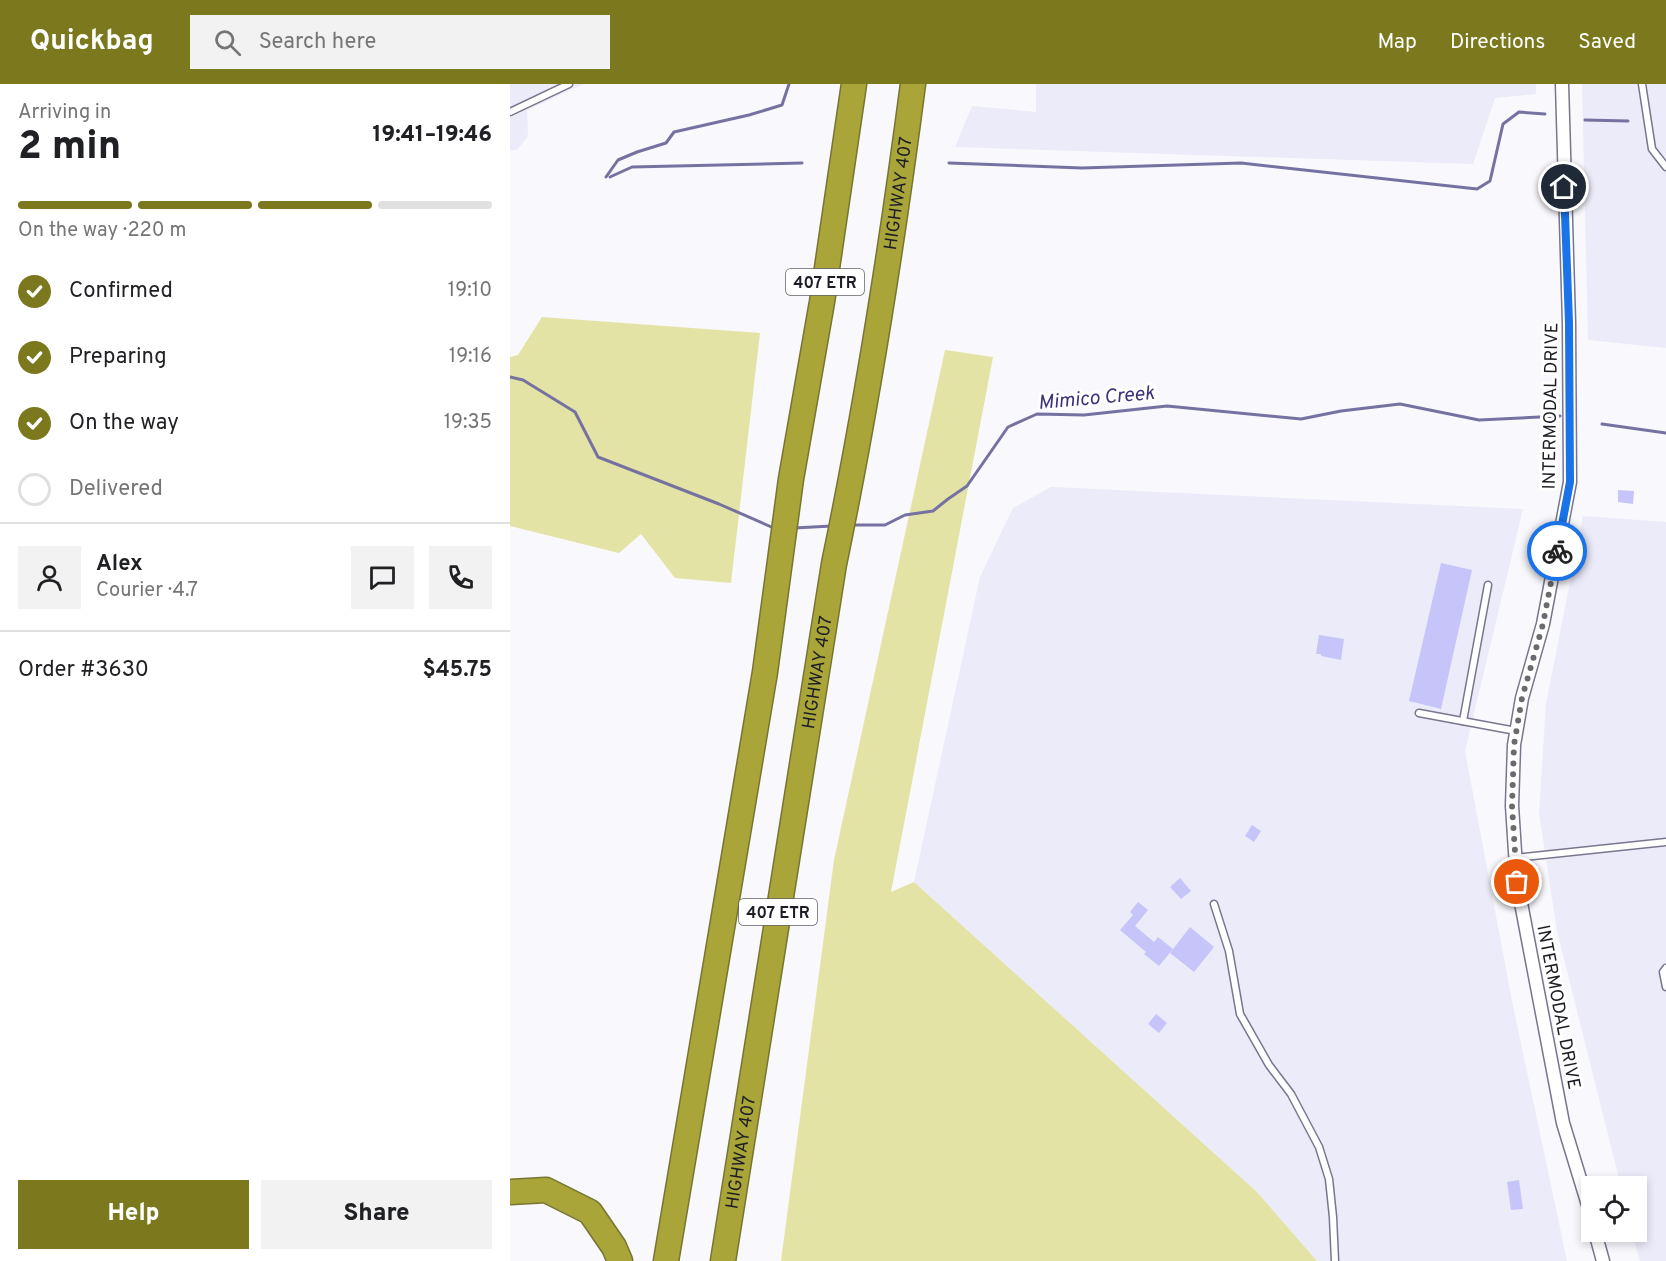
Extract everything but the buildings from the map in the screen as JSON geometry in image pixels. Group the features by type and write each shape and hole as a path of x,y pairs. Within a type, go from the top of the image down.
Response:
{"highway":[{"name":"407 ETR","path":"666,1261 763,684 791,479 822,302 854,84"},
{"name":"HIGHWAY 407","path":"723,1261 834,564 852,477 893,237 913,84"},
{"path":"510,1192 546,1190 590,1212 614,1247 620,1261"}],"street":[{"name":"INTERMODAL DRIVE","path":"1562,84 1569,323 1570,482 1543,624 1522,698 1516,731 1512,806 1517,882 1563,1123 1581,1182"},
{"path":"1598,1242 1603,1261"}],"lane":[{"path":"510,112 569,84"},
{"path":"1642,84 1652,149 1666,166"},
{"path":"1463,721 1488,585"},
{"path":"1419,713 1516,731"},
{"path":"1515,858 1666,843"},
{"path":"1214,904 1229,951 1240,1014 1269,1065 1291,1094 1319,1147 1329,1179 1335,1261"},
{"path":"1666,968 1663,972 1666,987"}],"shaded area":[{"path":"510,84 584,84 527,110 528,136 517,150 510,150"},
{"path":"1036,84 1536,84 1536,94 1495,98 1473,164 955,147 972,106 1036,112"},
{"path":"1582,84 1666,84 1666,348 1588,340"},
{"path":"542,317 760,333 731,583 675,578 641,534 619,553 510,526 510,357 518,355"},
{"path":"945,350 993,357 891,892 914,882 1257,1192 1317,1261 781,1261 834,860"},
{"path":"1051,487 1523,509 1465,751 1512,1001 1567,1261 1317,1261 1257,1192 914,882 980,577 1013,508"},
{"path":"1583,516 1666,522 1666,1261 1640,1261 1635,1242 1647,1242 1647,1176 1618,1176 1557,931 1539,813 1546,704"}],"waterway":[{"path":"606,177 618,160 666,143 674,132 782,105 789,84"},
{"path":"949,163 1082,168 1241,163 1477,189 1490,181 1503,124 1519,112 1545,114"},
{"path":"1585,120 1628,121"},
{"path":"610,177 632,167 802,163"},
{"name":"Mimico Creek","path":"510,377 523,380 575,412 598,457 719,504 776,529"},
{"name":"Mimico Creek","path":"851,525 885,525 905,515 933,511 967,486 1008,427 1037,414 1084,415 1167,406 1301,419 1341,411 1400,404 1479,420 1560,416"},
{"name":"Mimico Creek","path":"1602,424 1666,433"},
{"name":"Mimico Creek","path":"794,528 832,526"}],"way so far":[{"path":"1517,882 1512,806 1514,745 1522,698 1543,624 1557,551"}],"route":[{"path":"1557,551 1570,482 1569,323 1564,187"}]}
